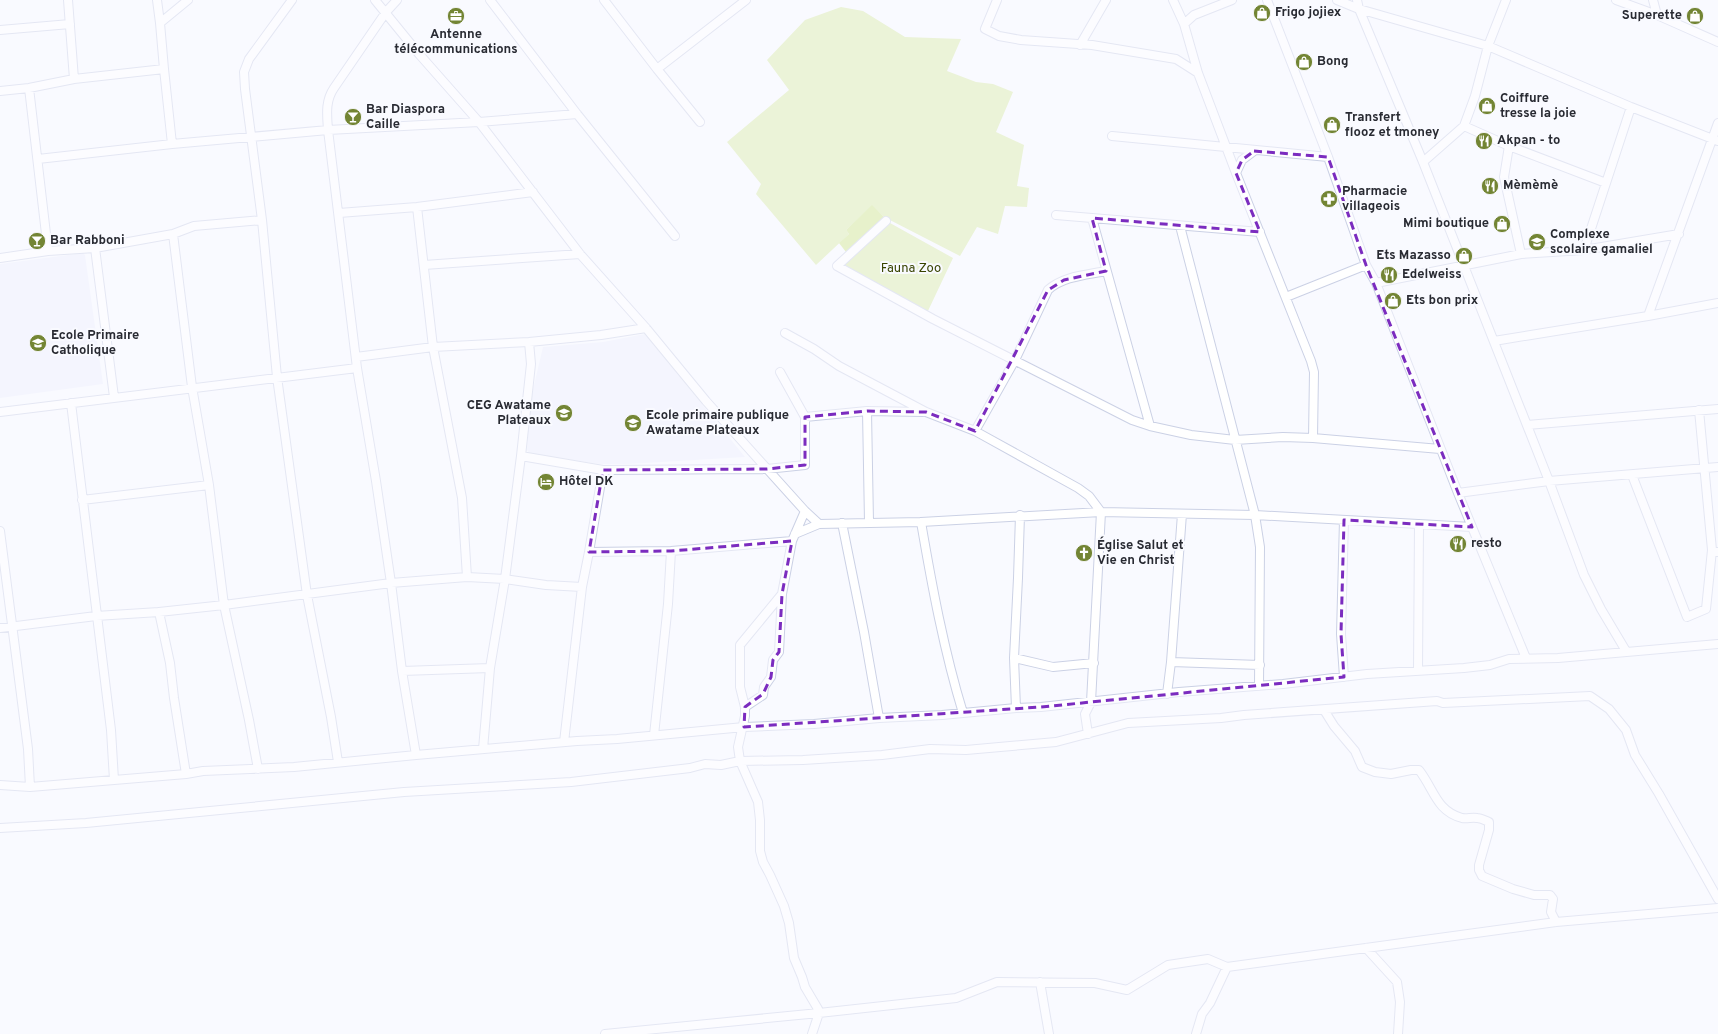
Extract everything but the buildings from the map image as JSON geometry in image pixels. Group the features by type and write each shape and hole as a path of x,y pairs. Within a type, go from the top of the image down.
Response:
{"street":[{"path":"68,0 74,79"},
{"path":"158,0 172,144"},
{"path":"160,23 188,0"},
{"path":"292,0 249,59 244,72 262,220 277,377 307,595 332,717 338,762"},
{"path":"375,0 419,54 479,122 580,254 646,328 706,401 805,511 819,524"},
{"path":"397,0 386,12 329,95 327,104 328,130 357,368 391,583 402,671 416,755"},
{"path":"490,0 577,114 675,236"},
{"path":"657,69 746,0"},
{"path":"997,0 985,29 999,36 1021,40 1080,45 1176,59 1198,73"},
{"path":"1080,45 1106,0"},
{"path":"1173,0 1184,24 1198,73 1314,372 1313,438"},
{"path":"1184,24 1194,15 1232,0"},
{"path":"1267,0 1328,157 1366,265 1376,283 1440,449 1526,658"},
{"path":"1337,0 1359,9 1488,46 1631,107 1715,140"},
{"path":"1357,0 1359,9 1423,162 1528,425 1584,575 1601,609 1626,651"},
{"path":"1423,162 1464,126 1475,96 1488,46 1506,0"},
{"path":"1616,0 1657,15 1718,42"},
{"path":"1653,0 1657,15"},
{"path":"609,2 657,69 700,122"},
{"path":"0,30 14,27 70,24"},
{"path":"0,91 29,88 74,79 164,69"},
{"path":"29,88 48,251"},
{"path":"1584,250 1631,107"},
{"path":"38,160 172,144 328,130 479,122 577,114"},
{"path":"1648,316 1715,140 1718,123"},
{"path":"1464,126 1509,146 1606,183"},
{"path":"1112,136 1328,157"},
{"path":"1509,146 1504,177 1521,254"},
{"path":"1236,173 1242,160 1254,151"},
{"path":"339,213 417,207 533,192"},
{"path":"417,207 433,347 462,498 468,577"},
{"path":"1056,215 1260,232"},
{"path":"1092,218 1150,426"},
{"path":"0,258 48,251 95,248 173,234 194,226 262,220"},
{"path":"886,221 837,266 933,319 1114,412 1150,426 1191,435 1235,440 1283,437 1313,438 1440,449"},
{"path":"1180,226 1255,515 1260,547 1259,686"},
{"path":"173,234 192,387 209,485 224,605 258,769"},
{"path":"1376,283 1521,254 1584,250 1679,234"},
{"path":"95,248 114,397"},
{"path":"424,265 580,254"},
{"path":"1286,297 1366,265"},
{"path":"975,431 1015,360 1048,290 1055,284 1064,280 1106,270"},
{"path":"1494,341 1718,303"},
{"path":"356,357 433,347 529,342 600,335 646,328"},
{"path":"785,334 814,349 839,366 926,412 975,431 1078,488 1089,496 1101,512 1091,702 1085,714 1088,734"},
{"path":"483,750 490,668 505,579 521,456 531,364 529,342"},
{"path":"0,412 192,387 357,368"},
{"path":"521,456 603,470 767,469 805,465 805,417 780,372"},
{"path":"71,403 111,730 114,780"},
{"path":"1528,425 1718,409"},
{"path":"1632,475 1687,617 1706,609 1715,551 1704,469 1699,410"},
{"path":"805,417 867,411 926,412"},
{"path":"867,411 869,522"},
{"path":"1458,493 1549,481 1718,468"},
{"path":"564,742 582,587 603,470"},
{"path":"82,500 209,485"},
{"path":"745,707 763,695 764,687 771,677 773,660 779,652 782,594 794,538 805,511"},
{"path":"589,552 670,551 794,538 819,524 921,522 1020,515 1101,512 1255,515 1472,527"},
{"path":"1167,694 1172,662 1182,514"},
{"path":"1016,708 1014,658 1020,515"},
{"path":"1344,520 1341,634 1344,677"},
{"path":"921,522 952,676 964,713"},
{"path":"842,523 864,632 879,718"},
{"path":"1418,671 1419,524"},
{"path":"0,530 1,556 28,749 30,787"},
{"path":"654,735 668,604 670,551"},
{"path":"0,628 96,616 158,612 224,605 391,583 468,577 505,579 546,585 582,587"},
{"path":"782,594 740,645 740,687 745,707 744,727 738,747 740,761 758,802 760,820 760,851 763,862 784,906 789,923 794,958 805,987 816,1004 819,1013 812,1034"},
{"path":"158,612 170,663 186,774"},
{"path":"0,785 30,787 186,774 203,771 294,767 744,727 814,724 1041,707 1344,677 1464,668 1526,658 1558,658 1718,644"},
{"path":"1014,658 1053,667 1094,663"},
{"path":"1172,662 1260,665"},
{"path":"402,671 490,668"},
{"path":"0,828 86,823 404,792 571,782 656,773 690,768 705,764 721,765 740,761 803,760 882,756 930,749 966,750 1056,742 1128,723 1221,718 1437,701 1443,703 1590,696 1609,709 1626,730 1635,755 1659,794 1718,899"},
{"path":"1324,710 1334,726 1355,751 1362,766 1375,772 1392,774 1419,770 1440,806 1449,813 1463,818 1478,818 1489,822 1489,830 1479,865 1479,870 1482,876 1513,889 1534,895 1550,895 1553,899 1551,912 1556,922"},
{"path":"605,1034 956,998 997,982 1095,983 1127,990 1168,965 1208,959 1227,967 1556,922 1718,908"},
{"path":"1366,948 1396,982 1400,1002 1398,1034"},
{"path":"1196,1034 1202,1014 1210,1003 1227,967"},
{"path":"1040,982 1049,1034"}],"highlighted area":[{"path":"1254,151 1328,157 1366,265 1472,527 1344,520 1341,634 1344,677 1041,707 744,727 745,707 763,694 771,677 773,660 779,652 782,594 792,541 671,551 589,552 603,470 767,469 805,465 805,417 867,411 926,412 975,431 1048,290 1064,280 1106,271 1092,218 1260,232 1236,173 1242,160"}],"shaded area":[{"path":"872,205 884,217 846,252 839,243 849,234 846,230"},
{"path":"83,253 85,255 103,384 0,398 0,264"},
{"path":"645,334 745,457 628,464 600,464 530,454 527,450 530,402 543,347 603,342"}],"green space":[{"path":"841,7 863,11 905,37 961,39 947,71 976,82 993,84 1013,92 996,132 1024,145 1017,186 1029,188 1027,207 1005,206 998,234 977,227 960,256 884,217 872,206 846,230 849,234 816,265 756,194 761,184 727,142 789,90 767,60 805,20"},
{"name":"Fauna Zoo","path":"890,223 953,258 927,313 843,264"}],"place":[{"name":"Frigo jojiex","path":"1262,13"},
{"name":"Antenne télécommunications","path":"456,16"},
{"name":"Superette","path":"1695,16"},
{"name":"Bong","path":"1304,62"},
{"name":"Coiffure tresse la joie","path":"1487,106"},
{"name":"Bar Diaspora Caille","path":"353,117"},
{"name":"Transfert flooz et tmoney","path":"1332,125"},
{"name":"Akpan - to","path":"1484,141"},
{"name":"Mèmèmè","path":"1490,186"},
{"name":"Pharmacie villageois","path":"1329,199"},
{"name":"Mimi boutique","path":"1502,224"},
{"name":"Bar Rabboni","path":"37,241"},
{"name":"Complexe scolaire gamaliel","path":"1537,242"},
{"name":"Ets Mazasso","path":"1464,256"},
{"name":"Edelweiss","path":"1389,275"},
{"name":"Ets bon prix","path":"1393,301"},
{"name":"Ecole Primaire Catholique","path":"38,343"},
{"name":"CEG Awatame Plateaux","path":"564,413"},
{"name":"Ecole primaire publique Awatame Plateaux","path":"633,423"},
{"name":"Hôtel DK","path":"546,482"},
{"name":"resto","path":"1458,544"},
{"name":"Église Salut et Vie en Christ","path":"1084,553"}]}
